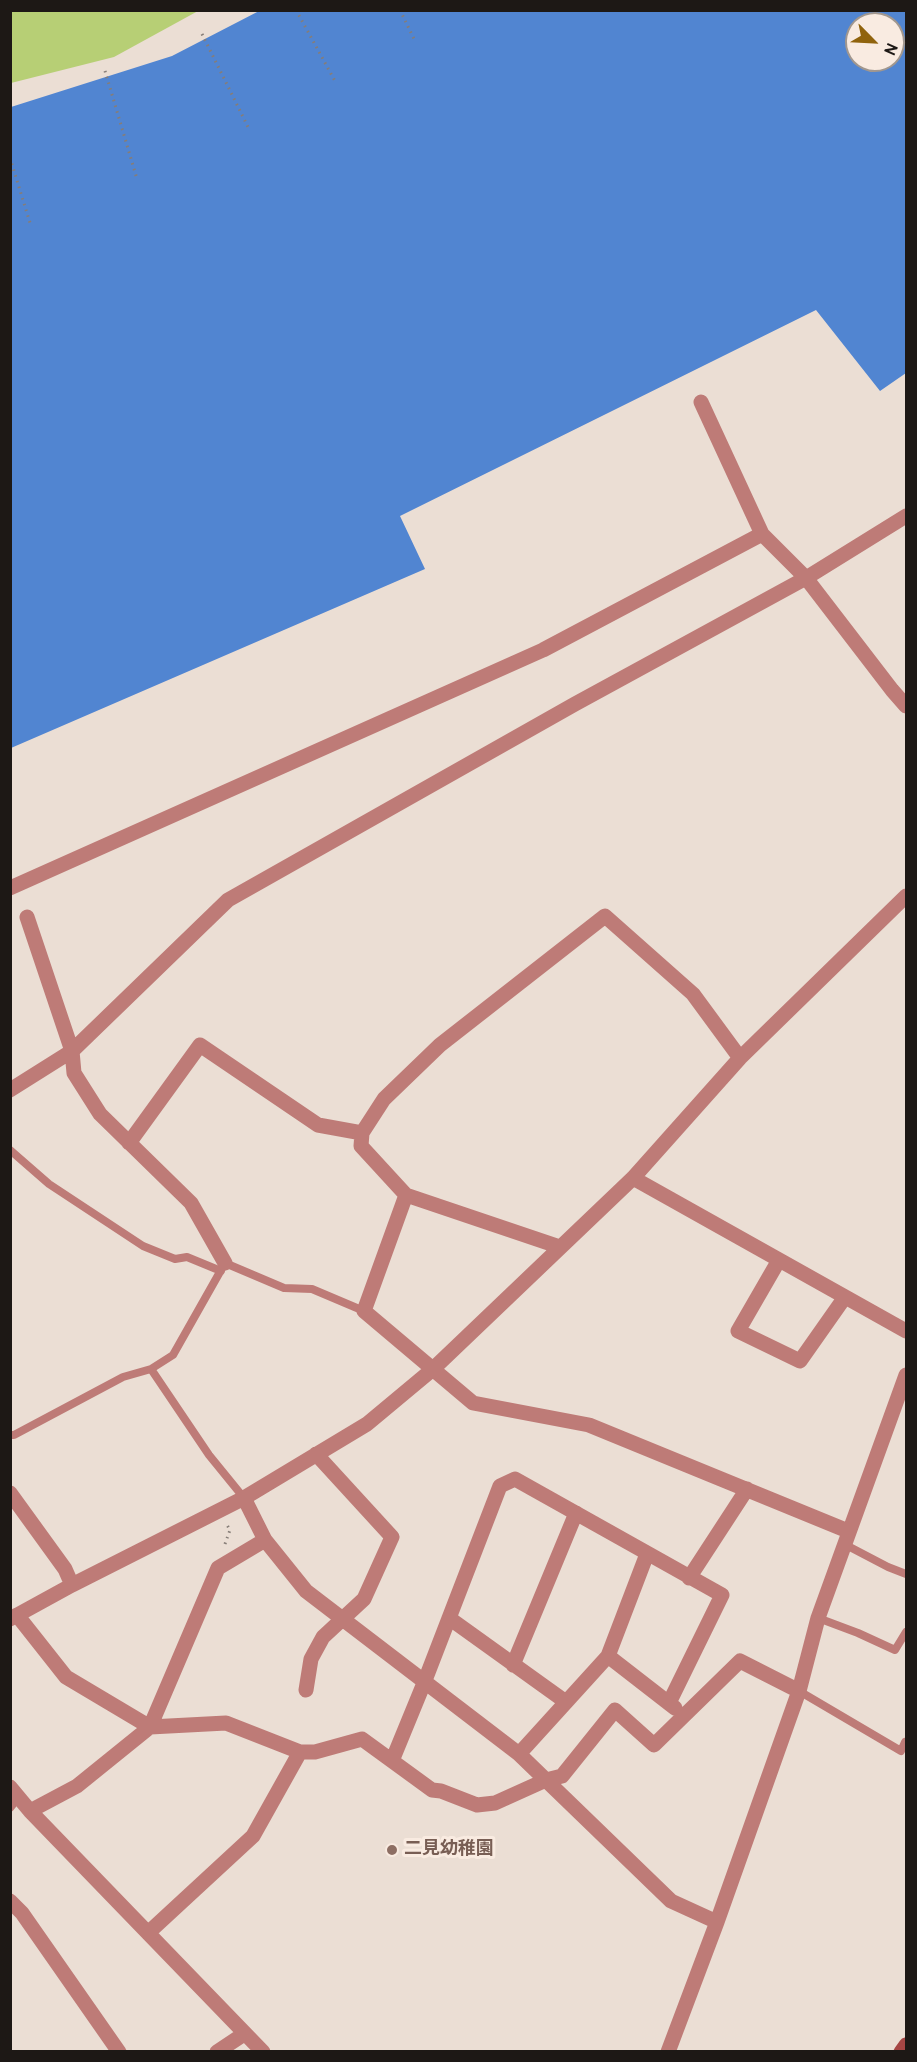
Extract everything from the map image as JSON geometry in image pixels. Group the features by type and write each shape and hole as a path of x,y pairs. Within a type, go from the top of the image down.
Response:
{"main road":[{"path":"901,2052 906,2045"}],"street":[{"path":"700,402 762,534 806,578 906,706"},
{"path":"10,1090 72,1051 228,900 575,704 806,578 906,516"},
{"path":"10,888 543,650 762,534"},
{"path":"799,1691 740,1661 654,1745 615,1710 562,1776 546,1780 495,1803 477,1805 441,1791 432,1790 362,1739 315,1752 300,1752 226,1723 150,1727 66,1677 13,1614 244,1498 367,1424 433,1369 633,1178 740,1058 906,896"},
{"path":"560,1247 406,1195 361,1146 362,1133 384,1099 440,1045 605,916 693,994 740,1058"},
{"path":"27,917 72,1051 74,1072 100,1114 191,1203 223,1267"},
{"path":"129,1143 200,1045 318,1125 362,1133"},
{"path":"633,1178 906,1331"},
{"path":"406,1195 364,1311 473,1403 589,1425 747,1489 846,1538"},
{"path":"779,1260 738,1331 800,1360 845,1297"},
{"path":"668,2052 799,1691 818,1618 906,1375"},
{"path":"306,1690 311,1659 323,1637 364,1599 392,1537 316,1454"},
{"path":"392,1761 500,1486 515,1479 722,1595 669,1703"},
{"path":"689,1578 747,1489"},
{"path":"10,1492 65,1569 72,1585"},
{"path":"244,1498 265,1540 306,1591 519,1754 671,1901 717,1922"},
{"path":"513,1665 576,1513"},
{"path":"30,1811 76,1786 150,1727 218,1568 265,1540"},
{"path":"519,1754 608,1656 647,1554"},
{"path":"449,1618 566,1702"},
{"path":"608,1656 685,1715"},
{"path":"148,1934 253,1836 300,1752"},
{"path":"13,1797 30,1811 263,2052"},
{"path":"10,1901 22,1913 119,2052"},
{"path":"217,2052 244,2034"}],"lane":[{"path":"10,1150 49,1184 143,1246 175,1259 187,1257 284,1288 312,1289 364,1311"},
{"path":"10,1436 123,1377 151,1369 173,1355 223,1267"},
{"path":"151,1369 209,1455 244,1498"},
{"path":"846,1538 906,1574"},
{"path":"818,1618 895,1650 906,1632"},
{"path":"799,1691 901,1751 906,1741"}],"path":[{"path":"296,10 335,81"},
{"path":"400,10 414,39"},
{"path":"202,34 249,129"},
{"path":"105,71 137,179"},
{"path":"10,158 31,226"},
{"path":"218,1511 230,1530 218,1568"}],"green space":[{"path":"11,10 198,11 114,57 11,83"}],"water":[{"path":"261,10 906,11 906,373 880,391 816,310 400,516 425,569 11,748 11,107 172,56"}],"place":[{"name":"二見幼稚園","path":"392,1850"}]}
